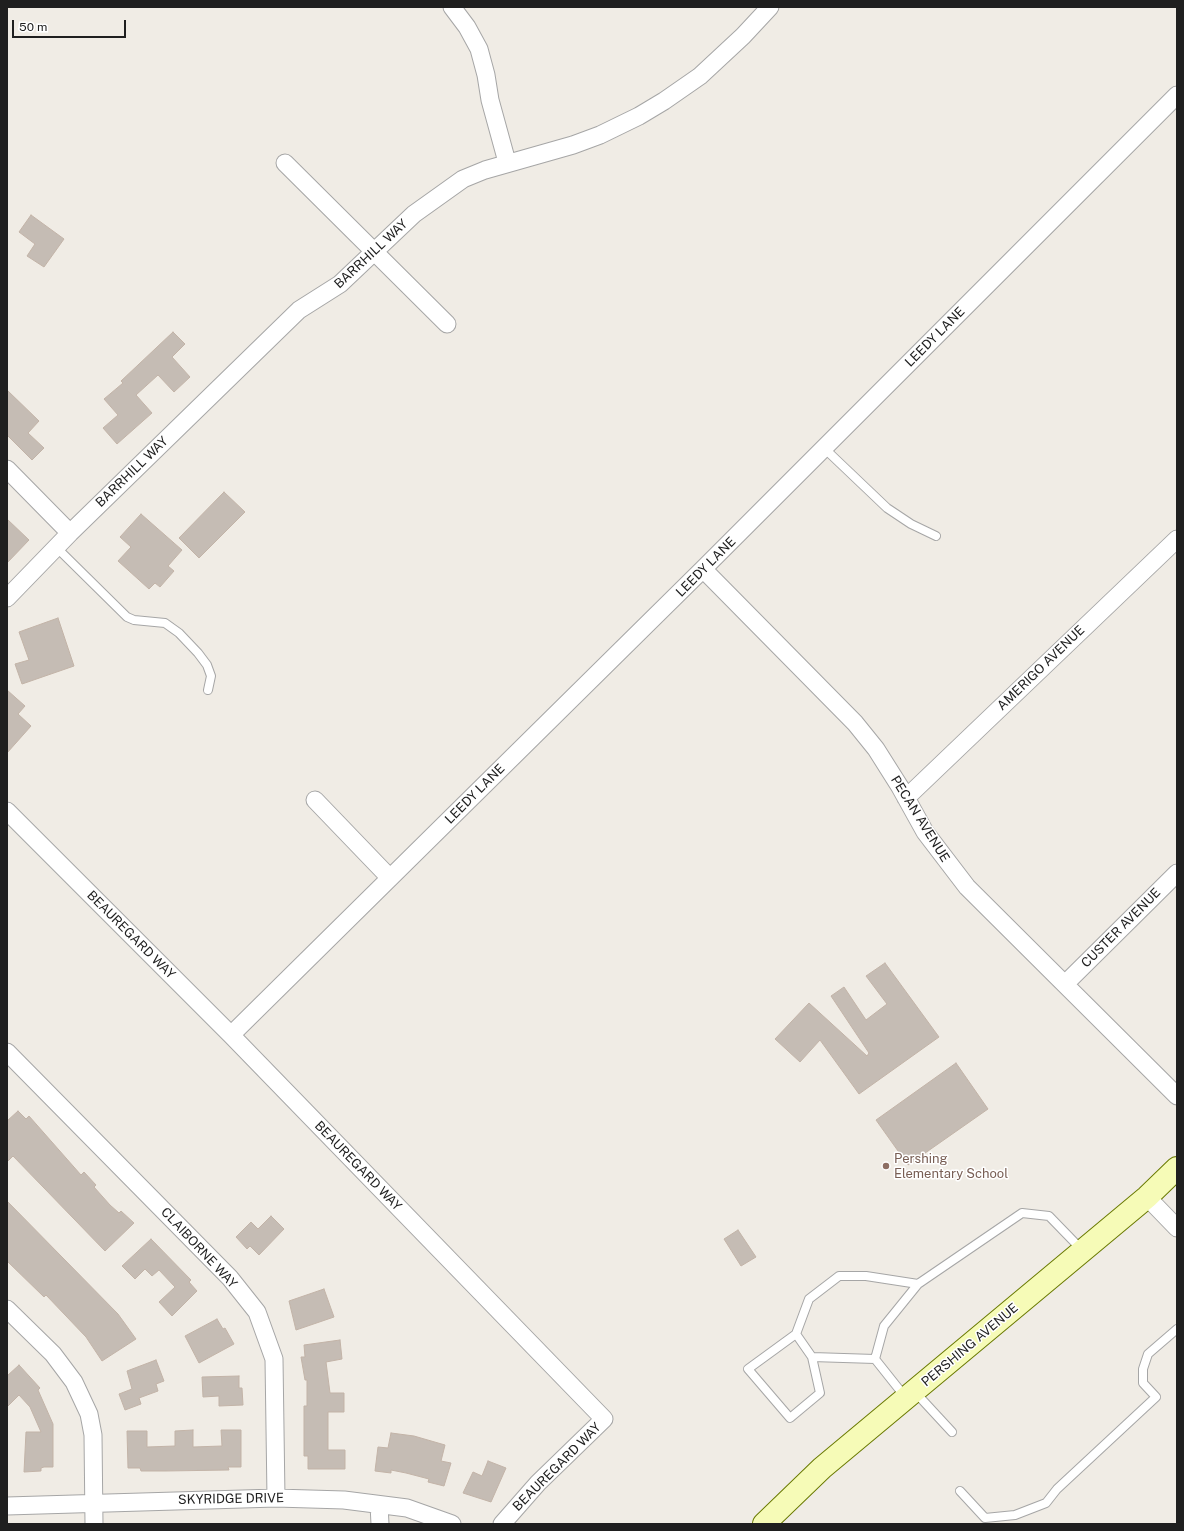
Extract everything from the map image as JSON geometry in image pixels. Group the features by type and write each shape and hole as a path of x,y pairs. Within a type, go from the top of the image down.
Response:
{"street":[{"path":"452,7 470,32 481,56 490,100 508,162"},
{"name":"BARRHILL WAY","path":"7,598 70,533 299,310 340,284 414,214 463,179 508,162 573,145 600,135 639,116 700,76 722,57 770,7"},
{"name":"LEEDY LANE","path":"231,1034 704,570 1177,95"},
{"path":"285,164 447,324"},
{"path":"7,469 70,533"},
{"name":"AMERIGO AVENUE","path":"906,798 1177,539"},
{"name":"PECAN AVENUE","path":"704,570 855,723 876,749 925,832 966,887 1177,1096"},
{"path":"315,800 390,878"},
{"name":"BEAUREGARD WAY","path":"7,811 231,1034 604,1419 538,1483 502,1524"},
{"name":"CUSTER AVENUE","path":"1065,984 1177,873"},
{"name":"CLAIBORNE WAY","path":"7,1052 230,1278 257,1312 274,1359 276,1498"},
{"name":"PERSHING AVENUE","path":"764,1524 822,1468 1147,1197 1177,1168"},
{"path":"1147,1197 1177,1228"},
{"path":"7,1309 53,1354 74,1382 89,1414 93,1435 94,1524"},
{"name":"SKYRIDGE DRIVE","path":"7,1506 94,1502 276,1498 344,1500 407,1508 452,1524"},
{"path":"378,1505 380,1524"}],"lane":[{"path":"824,448 887,508 910,524 936,536"},
{"path":"56,547 127,617 134,620 165,623 179,633 207,665 211,676 208,690"},
{"path":"875,1359 884,1326 918,1284 1022,1213 1049,1216 1083,1251"},
{"path":"796,1334 812,1357 820,1393 790,1418 748,1369 796,1334 809,1299 839,1276 866,1276 918,1284"},
{"path":"960,1491 985,1518 1015,1515 1046,1503 1057,1489 1156,1397 1144,1383 1143,1369 1148,1354 1177,1330"},
{"path":"812,1357 875,1359 910,1395 952,1432"}],"building":[{"path":"31,215 64,239 44,267 27,256 35,244 19,232"},
{"path":"173,332 185,344 172,357 190,377 174,392 158,375 136,395 152,413 117,444 103,428 118,415 104,399 123,383 121,381"},
{"path":"7,390 39,421 28,433 44,448 32,460 7,435"},
{"path":"224,492 245,512 199,558 179,538"},
{"path":"141,514 182,550 168,566 174,571 160,587 155,583 149,589 118,561 131,547 120,537"},
{"path":"7,519 29,540 7,563"},
{"path":"58,618 74,666 22,684 15,664 29,660 19,632"},
{"path":"7,690 25,706 18,714 31,726 7,753"},
{"path":"885,963 939,1037 859,1094 820,1040 800,1062 775,1039 809,1003 867,1056 869,1053 831,996 844,987 866,1020 887,1004 866,976"},
{"path":"956,1063 988,1109 908,1165 876,1120"},
{"path":"18,1111 26,1119 29,1116 81,1175 84,1172 96,1185 94,1187 110,1205 119,1213 121,1211 134,1223 105,1251 13,1156 7,1162 7,1121"},
{"path":"7,1201 118,1314 136,1339 102,1361 86,1337 46,1295 44,1297 7,1261"},
{"path":"271,1216 284,1229 259,1255 250,1246 247,1249 236,1237 251,1222 258,1229"},
{"path":"738,1230 756,1257 741,1266 724,1239"},
{"path":"151,1239 191,1280 189,1282 197,1291 172,1316 159,1302 175,1287 159,1270 152,1276 145,1269 135,1279 122,1266"},
{"path":"324,1289 334,1317 296,1330 289,1301"},
{"path":"217,1319 223,1329 225,1328 234,1344 199,1363 185,1336"},
{"path":"340,1340 342,1359 326,1362 330,1393 344,1393 344,1412 328,1412 328,1450 345,1450 345,1469 308,1469 308,1456 304,1456 304,1406 307,1406 307,1380 305,1380 301,1357 305,1357 304,1345"},
{"path":"156,1360 164,1381 156,1384 158,1391 139,1398 141,1404 125,1410 119,1394 132,1389 127,1371"},
{"path":"19,1365 40,1388 38,1390 53,1424 53,1467 41,1468 41,1471 24,1472 26,1432 41,1432 30,1407 19,1395 7,1407 7,1376"},
{"path":"239,1376 239,1388 242,1388 243,1405 219,1406 219,1396 203,1397 202,1377"},
{"path":"193,1430 193,1447 222,1446 221,1430 241,1430 241,1467 228,1467 229,1470 165,1471 141,1471 140,1468 128,1468 127,1431 147,1431 147,1447 175,1446 175,1431"},
{"path":"391,1433 414,1436 445,1445 441,1461 451,1463 444,1486 428,1482 429,1479 406,1473 391,1470 391,1473 375,1471 378,1447 388,1448"},
{"path":"488,1461 506,1468 491,1502 463,1493 473,1472 482,1476"}],"place":[{"name":"Pershing Elementary School","path":"886,1166"}]}
